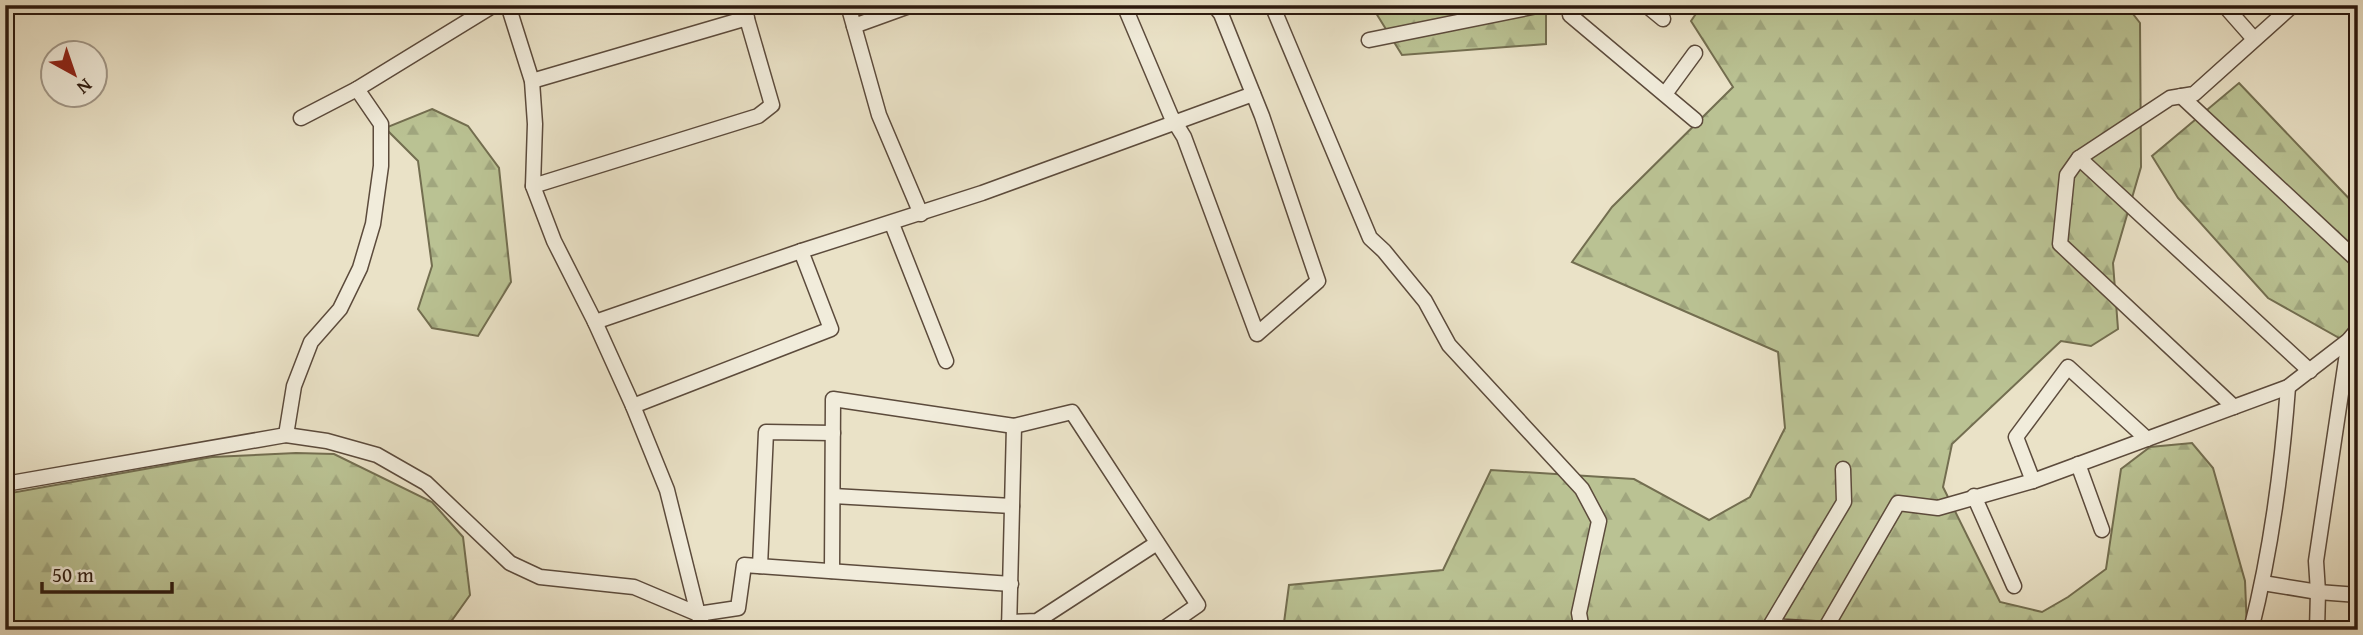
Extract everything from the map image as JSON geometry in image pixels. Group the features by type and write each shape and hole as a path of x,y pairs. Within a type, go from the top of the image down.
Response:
{"street":[{"path":"300,118 357,89 494,5"},
{"path":"509,5 532,81 535,124 533,186 554,241 595,322 667,490 698,614 705,630"},
{"path":"848,5 879,116 921,214"},
{"path":"854,26 912,5"},
{"path":"1124,5 1184,137 1257,334 1318,281 1253,94 1221,14 1214,5"},
{"path":"1272,5 1370,238 1425,301 1449,345 1582,489 1599,522 1579,613 1581,630"},
{"path":"1369,40 1542,5"},
{"path":"1646,5 1663,19"},
{"path":"2224,5 2254,39"},
{"path":"2234,407 2060,244 2067,175 2079,158 2170,98 2194,94 2293,5"},
{"path":"532,81 745,12 772,105 758,116 533,186"},
{"path":"1571,16 1695,120"},
{"path":"1665,94 1695,53"},
{"path":"286,435 294,386 311,342 340,309 360,268 373,224 381,166 381,124 357,89"},
{"path":"595,322 801,251 921,214 1253,94"},
{"path":"2181,96 2358,261"},
{"path":"2079,158 2310,370"},
{"path":"892,224 946,361"},
{"path":"633,406 831,329 801,251"},
{"path":"1843,469 1844,502 1770,626 1825,629 1898,503 1938,508 2033,481 2234,407 2288,387 2353,335"},
{"path":"2317,630 2316,561 2353,335"},
{"path":"2033,481 2016,437 2068,367 2147,439"},
{"path":"2251,630 2263,583 2288,387"},
{"path":"832,571 833,398 1014,426 1072,412 1198,606 1161,630"},
{"path":"1014,426 1009,626 1038,621 1157,543"},
{"path":"760,566 766,432 833,432"},
{"path":"5,484 286,435 327,441 377,455 426,483 510,562 540,577 634,587 698,614 738,608 744,565 1011,584"},
{"path":"2078,464 2102,530"},
{"path":"832,496 1012,506"},
{"path":"1974,496 2014,586"},
{"path":"2263,583 2358,595"}],"green space":[{"path":"1371,5 1546,5 1546,44 1402,55"},
{"path":"1702,5 2126,5 2140,23 2141,167 2113,263 2118,329 2091,346 2061,341 1952,444 1943,487 2000,602 2042,612 2106,569 2121,469 2150,447 2192,443 2213,468 2245,581 2247,630 1283,630 1289,585 1443,570 1491,470 1634,479 1709,520 1750,497 1785,428 1778,352 1572,262 1612,207 1733,87 1691,21"},
{"path":"2239,83 2358,208 2358,368 2339,338 2268,298 2178,198 2152,156"},
{"path":"432,109 468,126 499,168 511,282 478,336 432,328 418,309 432,266 418,161 385,128"},
{"path":"334,454 432,502 463,537 470,595 445,630 5,630 5,494 212,457"}]}
